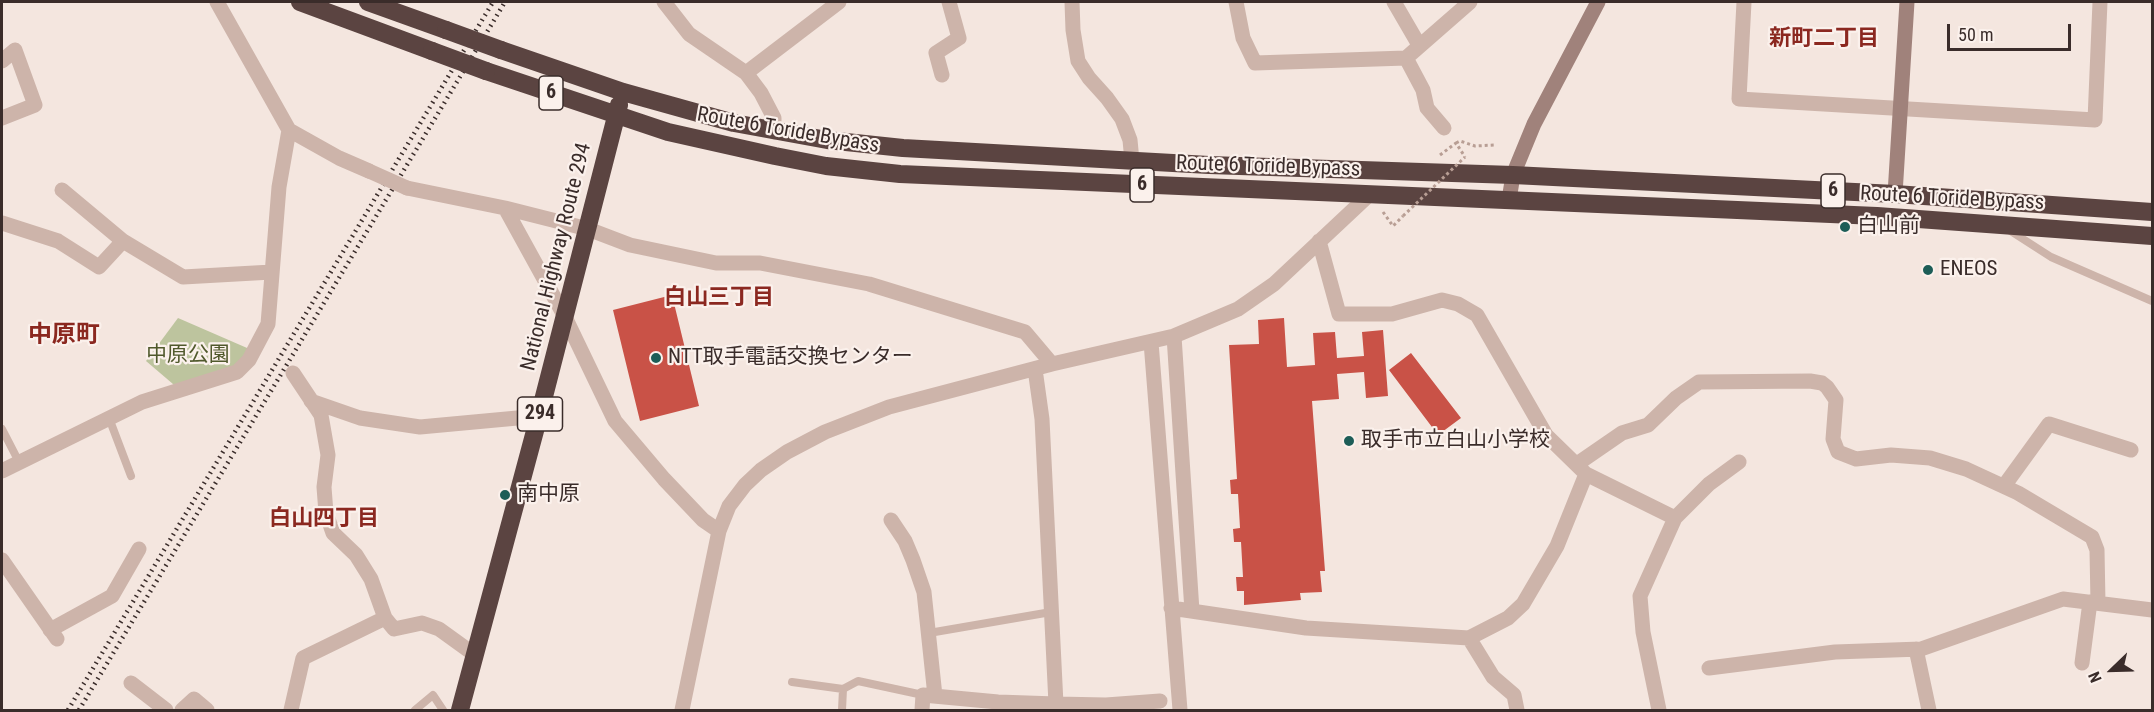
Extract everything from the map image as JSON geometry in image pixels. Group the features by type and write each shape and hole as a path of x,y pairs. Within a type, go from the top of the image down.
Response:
{"highway":[{"name":"Route 6 Toride Bypass","path":"300,2 616,116 668,132 826,166 900,174 1374,200 1509,200 1877,216 2152,236"},
{"name":"Route 6 Toride Bypass","path":"368,2 623,92 676,108 774,132 827,141 903,148 1132,161 1514,175 1895,194 2152,212"},
{"name":"National Highway Route 294","path":"460,711 623,92"}],"main road":[{"path":"1509,200 1514,175 1534,124 1598,2"},
{"path":"1895,194 1907,2"}],"street":[{"path":"217,2 289,130 339,158 407,188 505,208 588,229 630,245 716,263 760,263 869,284 1025,332 1052,364"},
{"path":"665,2 688,34 746,72 774,118 774,132"},
{"path":"746,72 839,2"},
{"path":"942,75 936,53 959,38 949,2"},
{"path":"1072,2 1073,30 1078,61 1122,119 1131,140 1132,161"},
{"path":"1236,2 1243,38 1255,63 1406,58 1470,2"},
{"path":"1394,2 1419,45"},
{"path":"1744,2 1739,99 2095,120 2100,2"},
{"path":"2,61 15,50 35,105 2,118"},
{"path":"1406,58 1423,90 1427,108 1444,128"},
{"path":"2,471 142,402 237,372 249,360 268,324 279,187 289,130"},
{"path":"62,190 123,241 183,277 272,272"},
{"path":"682,711 719,531 729,506 745,485 761,470 825,432 889,406 1052,364 1174,336 1238,309 1274,284 1319,240 1374,200"},
{"path":"505,208 565,317 615,421 664,479 703,520 719,531"},
{"path":"2,223 58,241 99,267 123,241"},
{"path":"1319,240 1340,314 1392,314 1442,300 1458,304 1477,315 1546,435 1581,469 1675,518"},
{"path":"1174,336 1191,611"},
{"path":"1150,342 1180,710"},
{"path":"1035,369 1042,419 1056,704"},
{"path":"293,373 321,415 328,455 324,487 326,513 333,533 356,555 371,579 385,618 394,629 422,623 438,629 475,655"},
{"path":"1171,608 1306,627 1468,638 1508,618 1523,604 1557,546 1581,469 1622,433 1648,424 1681,394 1699,382 1810,381 1822,383 1836,400 1833,439 1838,452 1856,459 1890,455 1930,458 1966,469 2004,486 2092,537 2097,550 2094,603 2082,663"},
{"path":"311,400 360,418 420,427 539,416"},
{"path":"2004,486 2049,424 2131,450"},
{"path":"1659,711 1643,632 1640,596 1675,518 1709,484 1739,462"},
{"path":"891,520 905,542 924,592 929,633 927,701 1106,705 1160,701"},
{"path":"2,560 54,634 112,596 139,549"},
{"path":"1709,668 1835,651 1916,649 2064,599 2152,610"},
{"path":"291,711 303,658 385,618"},
{"path":"1468,638 1493,677 1514,695 1517,711"},
{"path":"1916,649 1929,711"},
{"path":"131,683 166,711"},
{"path":"182,711 194,699 207,711"}],"lane":[{"path":"2001,224 2051,257 2152,301"},
{"path":"109,418 131,476"},
{"path":"2,429 19,462"},
{"path":"929,633 1051,612"},
{"path":"792,682 843,689 858,681 927,701"},
{"path":"842,711 843,689"},
{"path":"415,711 433,695 443,711"}],"path":[{"path":"1440,155 1460,141 1475,146 1494,145"},
{"path":"1374,200 1394,226 1466,157 1456,143"}],"green space":[{"name":"中原公園","path":"178,318 254,351 249,360 180,390 146,361"}],"building":[{"name":"NTT取手電話交換センター","path":"672,295 699,406 640,421 613,310"},
{"path":"1284,318 1287,367 1315,365 1313,333 1335,332 1337,358 1364,356 1362,332 1383,330 1388,396 1366,398 1364,372 1337,374 1339,399 1312,401 1325,571 1320,571 1322,592 1300,593 1301,600 1244,605 1244,591 1237,591 1236,577 1243,577 1241,542 1234,542 1233,529 1240,528 1238,494 1231,494 1230,480 1237,479 1229,345 1259,344 1258,320"},
{"path":"1411,353 1461,418 1438,435 1389,370"}],"railway":[{"path":"68,710 493,2"},
{"path":"79,710 505,2"}],"place":[{"name":"白山前","path":"1845,227"},
{"name":"ENEOS","path":"1928,270"},
{"name":"NTT取手電話交換センター","path":"656,358"},
{"name":"取手市立白山小学校","path":"1349,441"},
{"name":"南中原","path":"505,495"}],"district":[{"name":"新町二丁目","path":"1824,39"},
{"name":"白山三丁目","path":"719,298"},
{"name":"中原町","path":"64,336"},
{"name":"白山四丁目","path":"324,519"}]}
